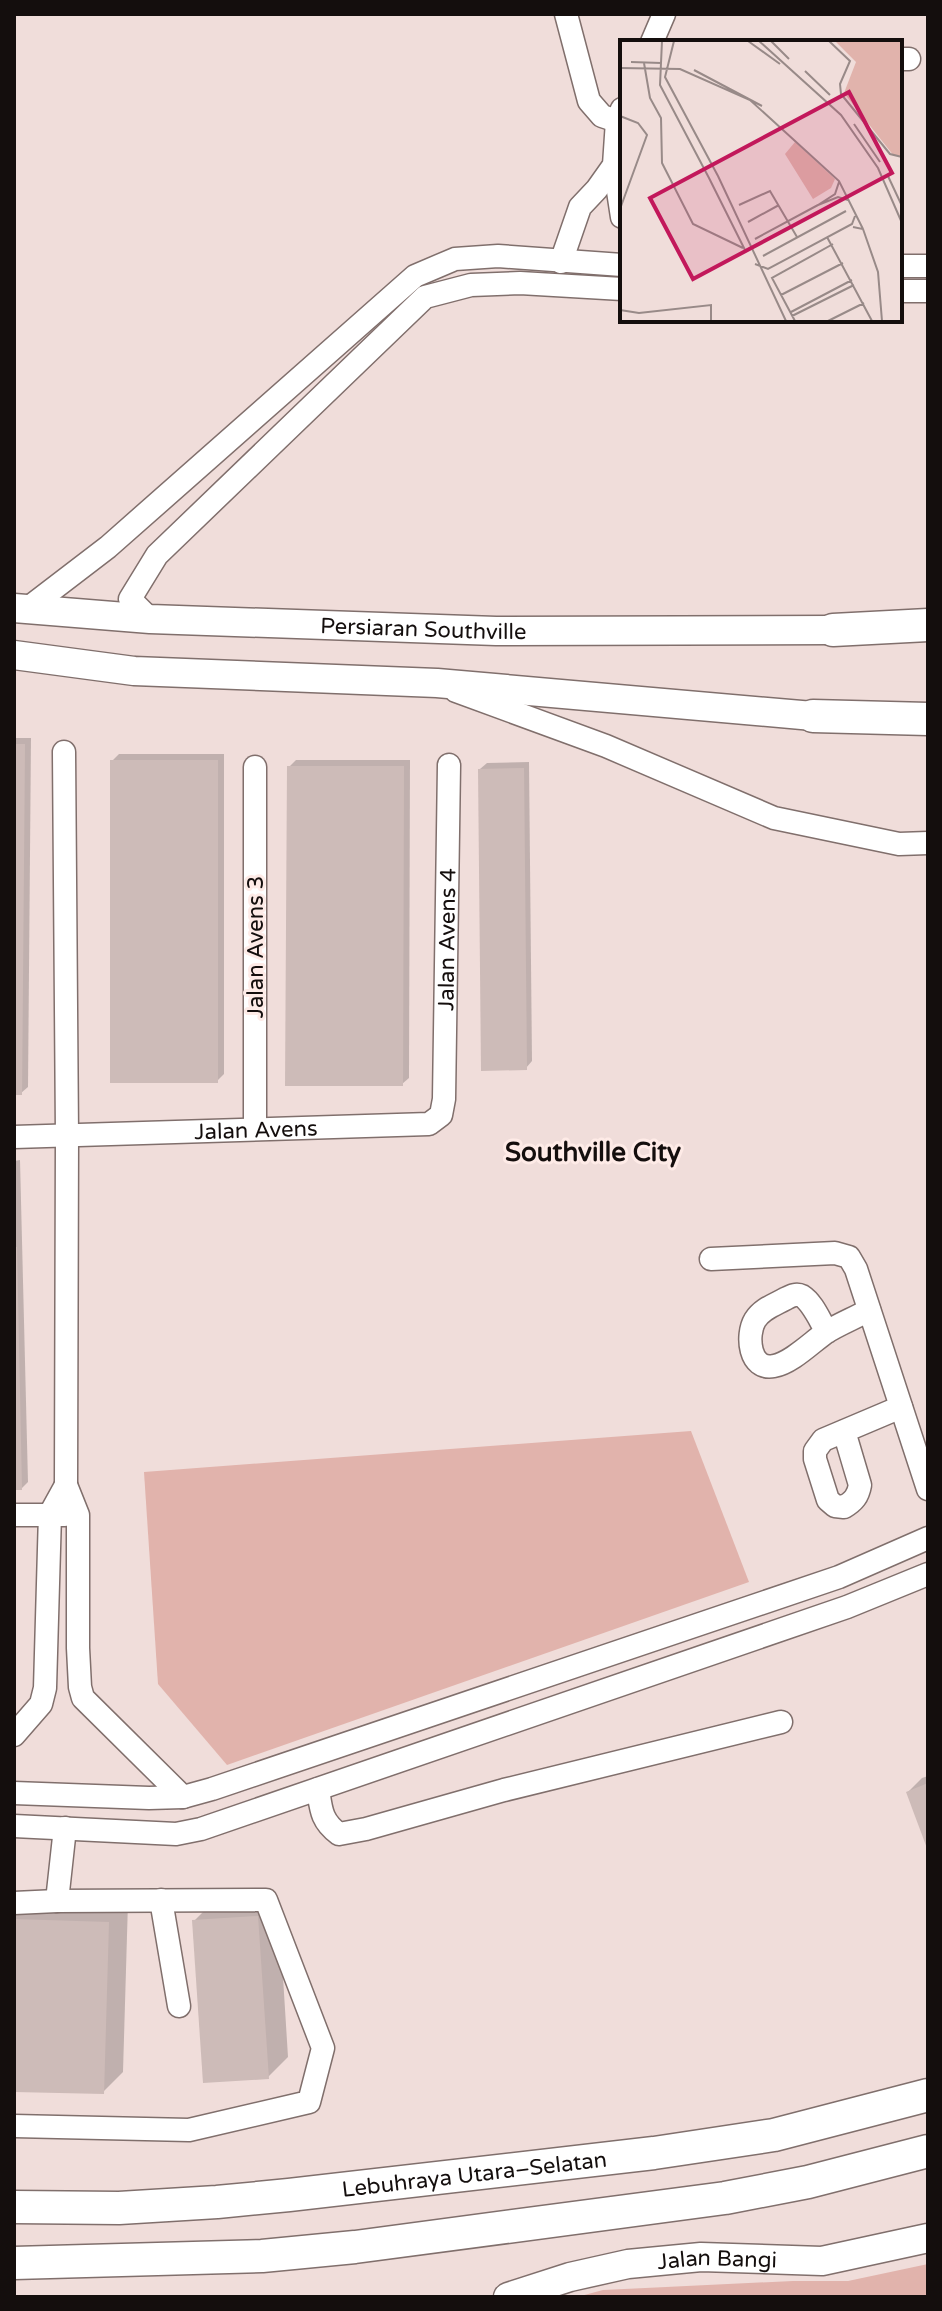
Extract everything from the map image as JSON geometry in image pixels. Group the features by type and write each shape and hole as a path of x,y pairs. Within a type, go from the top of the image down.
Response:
{"highway":[{"path":"833,630 928,625"},
{"path":"813,716 928,719"},
{"name":"Lebuhraya Utara–Selatan","path":"14,2207 119,2208 260,2198 654,2153 774,2135 928,2095"},
{"path":"14,2263 262,2256 385,2244 725,2198 808,2182 928,2151"}],"main road":[{"name":"Persiaran Southville","path":"20,608 150,619 496,631 833,630"},
{"path":"14,655 134,671 437,683 813,716"},
{"name":"Jalan Bangi","path":"508,2297 570,2277 628,2264 701,2257 822,2261 928,2238"}],"street":[{"path":"566,14 589,101 602,116 620,115 614,165 620,204"},
{"path":"653,40 664,14"},
{"path":"561,262 580,207 614,165"},
{"path":"20,608 108,547 415,276 455,259 498,256 620,265"},
{"path":"902,266 928,266"},
{"path":"150,619 130,599 157,555 425,297 471,285 520,283 620,289"},
{"path":"902,291 928,291"},
{"path":"437,683 606,746 774,818 899,844 928,843"},
{"path":"64,752 66,1485 78,1515 80,1687 83,1698 183,1797"},
{"name":"Jalan Avens 4","path":"441,1115 444,1099 449,765"},
{"name":"Jalan Avens 3","path":"255,767 255,1128"},
{"name":"Jalan Avens","path":"14,1137 429,1124 441,1115"},
{"path":"711,1259 835,1253 849,1257 856,1269 928,1489"},
{"path":"827,1332 869,1310"},
{"path":"844,1431 901,1407"},
{"path":"14,1735 41,1704 45,1688 50,1514 66,1485"},
{"path":"14,1515 78,1515"},
{"path":"14,1793 183,1797 825,1582 928,1538"},
{"path":"14,1826 176,1834 201,1829 847,1607 928,1574"},
{"path":"48,1579 79,1578"},
{"path":"46,1650 78,1648"},
{"path":"318,1789 327,1826 339,1834 781,1722"},
{"path":"57,1901 65,1828"},
{"path":"161,1900 179,2006"},
{"path":"14,1903 266,1900 323,2048 309,2102 189,2130 14,2126"}],"shaded area":[{"path":"691,1431 749,1582 227,1765 158,1684 144,1472"},
{"path":"928,2264 928,2297 577,2297 603,2290 848,2281"}],"building":[{"path":"14,744 25,744 22,1095 14,1095"},
{"path":"110,760 218,760 218,1083 110,1083"},
{"path":"287,766 404,766 403,1086 285,1086"},
{"path":"524,768 527,1070 481,1071 478,769"},
{"path":"14,1247 17,1247 22,1490 14,1490"},
{"path":"928,1783 928,1851 906,1792"},
{"path":"258,1916 269,2079 203,2083 192,1920"},
{"path":"14,1919 109,1922 104,2094 14,2092"}],"district":[{"name":"Southville City","path":"593,1152"}]}
